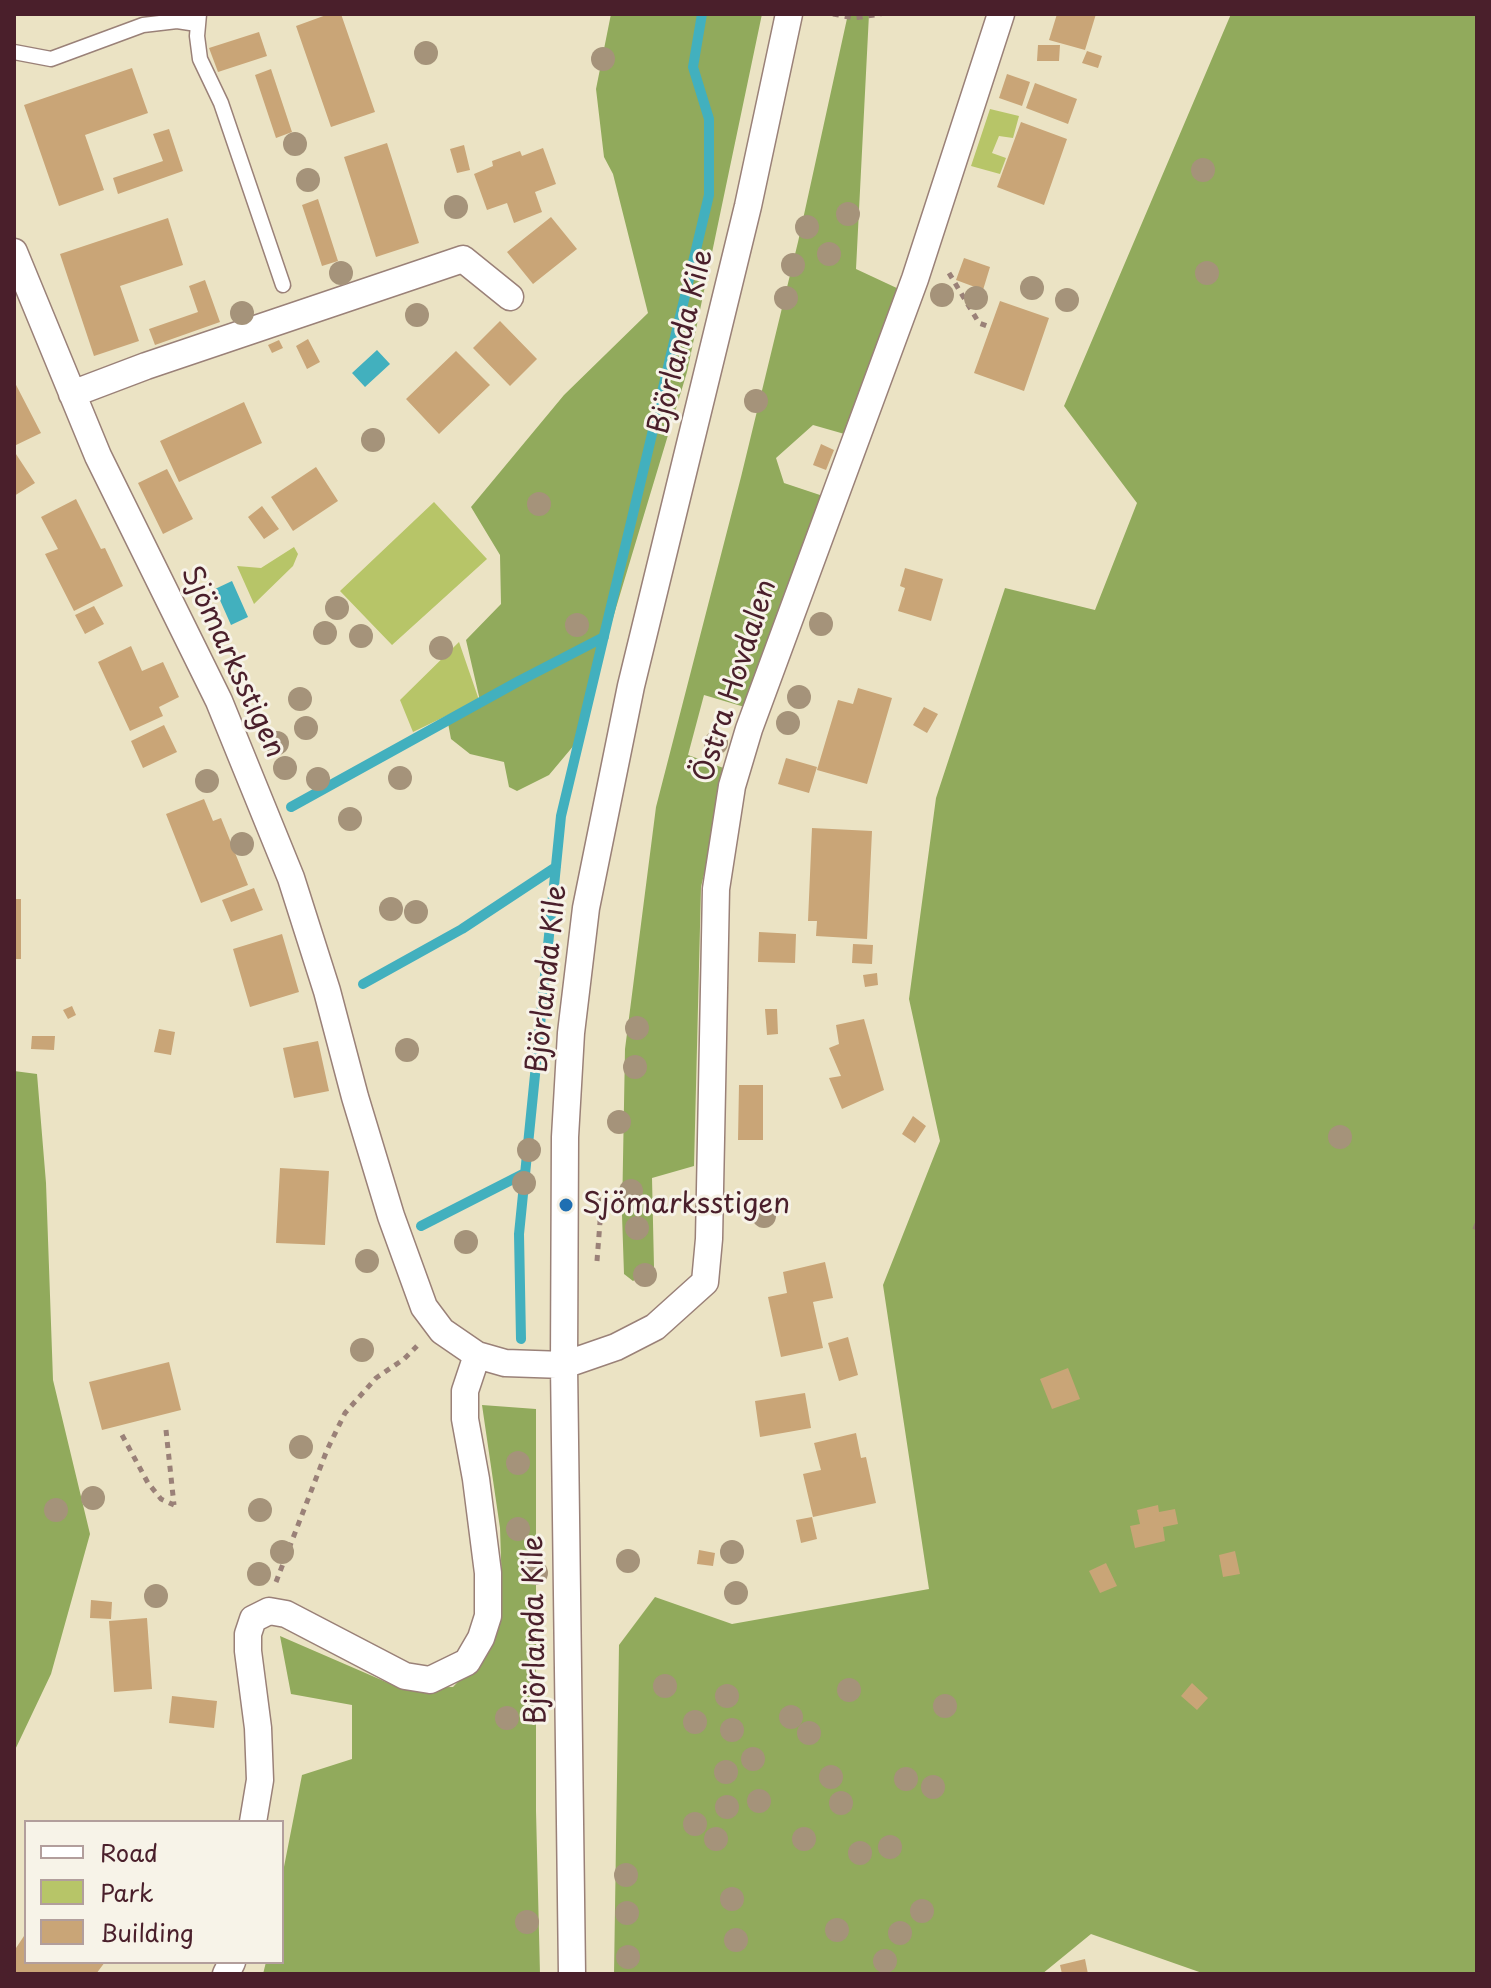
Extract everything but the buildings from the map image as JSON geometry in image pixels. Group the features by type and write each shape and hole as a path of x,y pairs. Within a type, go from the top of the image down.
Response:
{"street":[{"name":"Björlanda Kile","path":"572,1974 564,1365 565,1137 571,1033 586,908 631,686 748,206 789,14"},
{"name":"Östra Hovdalen","path":"564,1365 616,1347 655,1327 705,1282 709,1239 716,889 732,786 749,729 915,279 1001,14"},
{"path":"72,394 216,341 463,259 510,297"},
{"name":"Sjömarksstigen","path":"15,261 98,456 219,701 291,878 327,991 355,1097 424,1307 459,1345 477,1355"},
{"path":"253,1820 260,1780 248,1634 253,1619 269,1611 286,1614 405,1676 430,1680 467,1662 481,1638 488,1616 488,1573 465,1419 465,1391 477,1355 505,1363 564,1365"}],"lane":[{"path":"14,52 51,59 143,25 198,19 200,59 221,103 283,285"}],"path":[{"path":"833,14 854,18 881,14"},
{"path":"946,266 979,323 987,326"},
{"path":"596,1183 600,1222 597,1268"},
{"path":"1477,1224 1474,1232 1477,1235"},
{"path":"264,1613 327,1450 345,1413 376,1378 404,1359 422,1341 435,1322"},
{"path":"122,1435 148,1483 161,1499 174,1505 166,1430"}],"green space":[{"path":"611,14 762,14 687,372 575,744 549,775 517,791 509,787 504,762 470,754 451,739 448,723 481,705 466,640 501,604 500,555 471,507 564,395 648,313 613,174 604,157 596,89"},
{"path":"848,14 869,14 856,269 901,290 848,435 813,425 776,458 784,483 823,496 748,708 704,695 688,755 729,770 701,887 694,1166 652,1178 654,1267 633,1281 624,1274 625,1049 656,807 798,242"},
{"path":"1231,14 1477,14 1477,1974 1205,1974 1091,1934 1042,1974 614,1974 619,1645 655,1597 732,1624 929,1589 883,1285 940,1141 909,999 936,798 1005,588 1095,610 1137,503 1064,406"},
{"path":"990,109 1019,116 1013,138 999,136 992,153 1006,158 1000,174 971,166"},
{"path":"434,502 487,559 392,645 340,591"},
{"path":"294,547 298,554 293,566 254,604 237,566 261,568"},
{"path":"459,642 479,700 413,732 400,700"},
{"path":"14,1071 37,1074 46,1183 53,1380 90,1534 51,1674 14,1752"},
{"path":"482,1405 536,1409 536,1811 540,1974 263,1974 266,1964 284,1964 284,1867 302,1775 352,1759 352,1705 291,1694 280,1636 400,1688 453,1687 487,1651 502,1589 500,1528"}],"water":[{"path":"377,350 390,364 365,387 352,373"},
{"path":"232,581 248,617 231,625 215,589"}],"waterway":[{"path":"521,1339 519,1234 561,816 709,195 709,119 693,67 702,14"},
{"path":"291,807 604,637"},
{"path":"363,984 462,929 556,867"},
{"path":"421,1226 525,1173"}],"place":[{"name":"Sjömarksstigen","path":"566,1205"}]}
